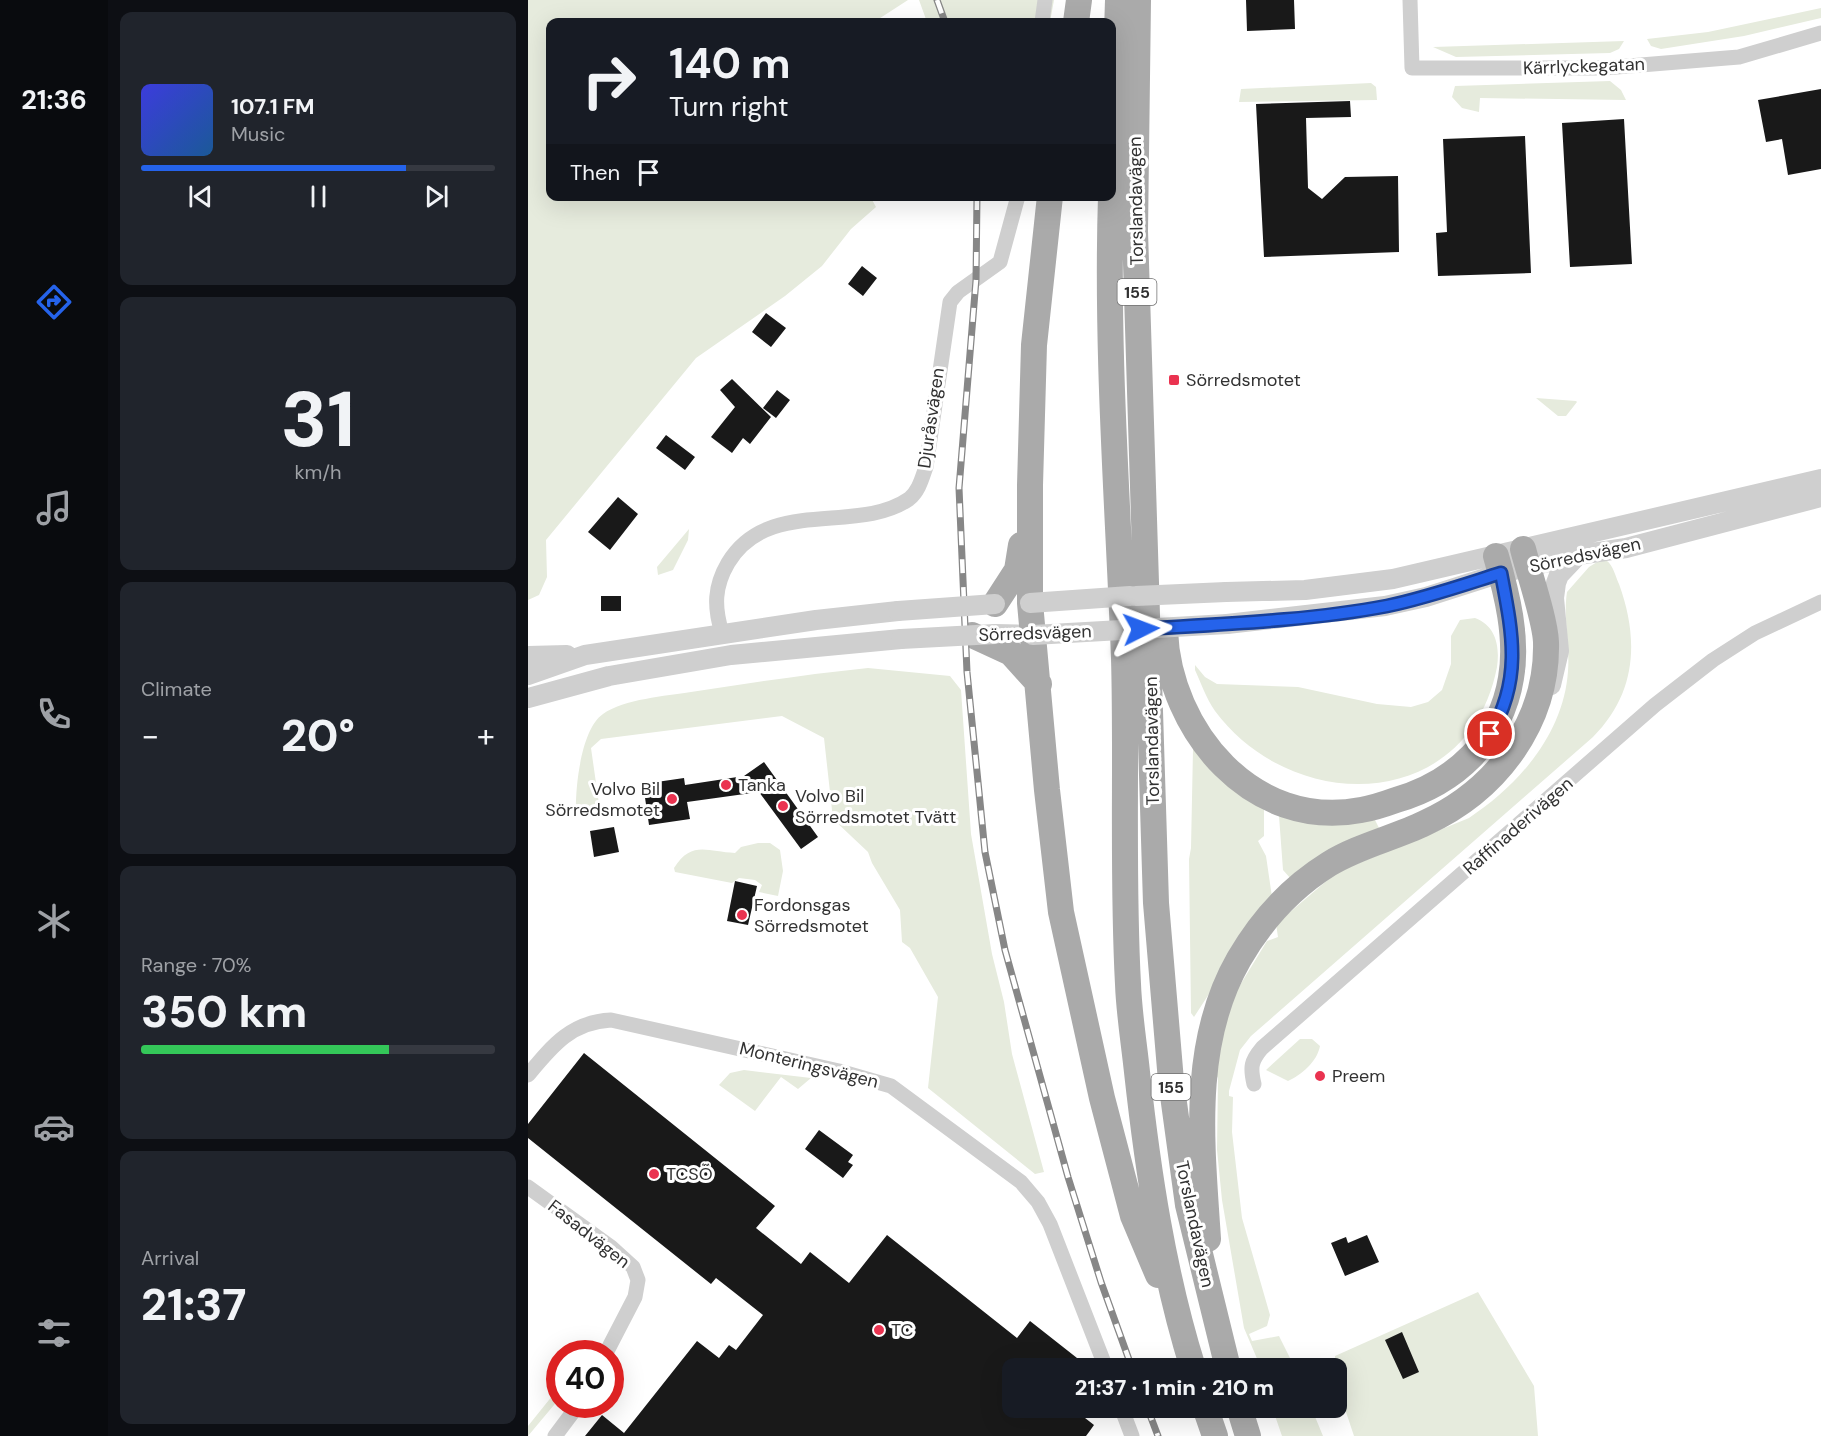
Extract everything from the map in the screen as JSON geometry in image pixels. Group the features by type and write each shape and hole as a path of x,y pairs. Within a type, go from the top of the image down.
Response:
{"main road":[{"path":"1077,18 1079,0"},
{"name":"Torslandavägen","path":"1116,64 1118,0"},
{"name":"Torslandavägen","path":"1138,0 1135,231 1156,903 1171,1081 1188,1205 1225,1358"},
{"path":"1136,27 1149,103 1155,387 1166,654 1181,707 1195,733 1221,763 1250,787 1304,809 1327,812 1360,811 1416,795 1436,785 1460,768 1481,746 1494,726 1506,699 1511,678 1513,637 1499,565"},
{"path":"1049,201 1038,292 1032,379 1030,603 1061,912 1102,1098 1133,1216 1178,1319"},
{"name":"Torslandavägen","path":"1111,201 1109,261 1111,375 1124,658 1128,984 1144,1138 1178,1319 1190,1358"},
{"path":"995,604 1017,570 1030,485"},
{"path":"1212,1305 1204,1172 1204,1077 1214,1018 1239,960 1264,922 1305,881 1331,863 1426,823 1459,804 1491,777 1516,748 1538,702 1543,678 1546,640 1526,558"},
{"path":"972,635 1011,653 1039,684"},
{"path":"1209,1418 1215,1436"},
{"path":"1242,1418 1248,1436"}],"street":[{"path":"1043,18 1045,0"},
{"name":"Kärrlyckegatan","path":"1410,0 1412,68 1604,68 1739,57 1821,33"},
{"name":"Djuråsvägen","path":"722,633 715,605 720,576 736,550 750,538 785,524 884,510 912,497 920,485 926,467 950,302 958,292 1000,262 1006,250 1017,201"},
{"name":"Sörredsvägen","path":"528,656 585,655 722,633 898,611 1226,592 1305,590 1499,565 1821,479"},
{"name":"Sörredsvägen","path":"1526,558 1578,555 1626,548 1821,497"},
{"path":"1538,702 1550,687 1559,651 1556,583 1578,555"},
{"name":"Sörredsvägen","path":"528,698 609,676 731,655 901,639 972,635 1032,635 1227,624 1385,606 1426,597 1499,565"},
{"name":"Raffinaderivägen","path":"1254,1084 1252,1060 1262,1048 1655,705 1713,660 1755,633 1821,602"},
{"name":"Sörredsvägen","path":"528,675 585,655"},
{"name":"Monteringsvägen","path":"528,1075 563,1036 596,1021 611,1020 828,1068 891,1086 1021,1182 1038,1202 1050,1224 1102,1358"},
{"name":"Fasadvägen","path":"528,1187 611,1247 633,1267 638,1281 635,1297 613,1340"},
{"path":"555,1436 568,1418"},
{"path":"1125,1418 1132,1436"}],"shaded area":[{"path":"528,0 908,0 880,18 546,18 546,201 873,201 876,207 851,229 822,266 785,296 696,358 546,540 547,577 539,595 528,600"},
{"path":"919,0 1054,0 1051,18 926,18"},
{"path":"1821,8 1821,18 1744,36 1661,49 1651,46 1647,39 1708,32"},
{"path":"1624,41 1619,49 1610,53 1456,57 1433,47"},
{"path":"1610,81 1621,90 1626,100 1480,98 1479,112 1462,108 1452,97 1455,86"},
{"path":"1371,83 1376,87 1377,100 1239,102 1241,89"},
{"path":"1536,398 1577,402 1566,416 1558,416"},
{"path":"689,529 688,540 673,570 658,575 657,567"},
{"path":"1602,559 1611,565 1619,584 1630,625 1630,665 1626,684 1608,720 1593,737 1251,1036 1240,1050 1229,1091 1229,1096 1233,1097 1232,1132 1242,1218 1270,1315 1267,1326 1249,1334 1252,1341 1279,1336 1290,1358 1257,1358 1244,1328 1222,1200 1217,1150 1218,1078 1215,1073 1222,1033 1237,990 1267,941 1278,937 1276,924 1337,872 1469,818 1505,790 1536,755 1558,715 1565,694 1568,671 1567,592 1589,567"},
{"path":"1475,618 1492,631 1498,652 1497,667 1480,715 1452,750 1416,773 1375,783 1332,782 1288,769 1249,745 1215,711 1195,670 1195,665 1205,677 1217,684 1298,687 1377,704 1411,707 1428,702 1442,690 1451,664 1451,636 1460,620"},
{"path":"868,668 950,676 961,690 971,834 1012,1054 1044,1172 1035,1174 928,1088 938,997 910,948 902,942 900,910 872,863 868,852 833,819 824,738 782,716 601,739 591,748 599,804 590,814 576,813 578,775 589,732 603,714 612,709 658,697"},
{"path":"1193,749 1216,773 1264,804 1264,836 1258,841 1266,856 1272,897 1194,1017 1191,1013 1189,859"},
{"path":"1279,816 1375,820 1379,828 1291,879 1283,870"},
{"path":"770,843 780,850 783,871 778,896 759,892 762,885 755,880 739,878 732,883 675,872 674,868 681,859 694,851 735,853 741,847"},
{"path":"1300,1039 1312,1039 1320,1046 1316,1057 1308,1067 1288,1081 1266,1070"},
{"path":"744,1070 811,1078 798,1089 781,1077 755,1111 719,1085 730,1073"},
{"path":"1478,1292 1534,1386 1538,1436 1354,1436 1347,1415 1347,1358 1335,1358 1335,1356"},
{"path":"546,1404 546,1415 528,1436 528,1426"},
{"path":"1276,1418 1316,1418 1323,1436 1282,1436"}],"building":[{"path":"1246,0 1294,0 1295,29 1247,31"},
{"path":"1821,89 1821,169 1788,175 1782,139 1766,142 1758,100"},
{"path":"1350,101 1351,117 1306,118 1308,188 1322,199 1345,177 1398,176 1399,252 1264,257 1256,104"},
{"path":"1624,119 1632,264 1570,267 1562,123"},
{"path":"1525,136 1531,273 1438,276 1436,233 1447,232 1443,139"},
{"path":"862,266 877,278 863,296 848,284"},
{"path":"766,313 786,328 771,347 752,332"},
{"path":"732,379 771,417 750,444 743,438 732,453 711,437 735,407 720,390"},
{"path":"777,390 790,400 776,418 763,408"},
{"path":"666,435 695,457 685,470 656,448"},
{"path":"618,497 638,514 610,550 588,532"},
{"path":"601,596 621,596 621,611 601,611"},
{"path":"764,762 818,837 801,849 759,792 687,802 690,819 649,825 643,784 684,778 685,785 744,776"},
{"path":"614,827 619,852 594,857 590,831"},
{"path":"735,881 757,886 748,925 727,921"},
{"name":"TC","path":"584,1053 775,1206 756,1228 801,1264 810,1252 849,1283 887,1235 1017,1338 1030,1321 1077,1358 1002,1358 1002,1418 1085,1418 1094,1425 1086,1436 585,1436 600,1418 606,1418 624,1433 697,1341 719,1358 729,1345 736,1350 763,1315 716,1278 711,1284 528,1138 528,1124"},
{"path":"819,1130 853,1155 848,1162 853,1165 843,1178 805,1149"},
{"path":"1367,1235 1379,1262 1345,1276 1331,1243 1346,1237 1348,1243"},
{"path":"1402,1332 1419,1372 1403,1379 1385,1340"}],"railway":[{"path":"937,0 944,18"},
{"path":"977,201 976,280 959,488 967,672 985,852 1005,950 1068,1177 1101,1282 1128,1358"},
{"path":"1151,1418 1158,1436"}],"place":[{"name":"Sörredsmotet","path":"1174,380"},
{"name":"Tanka","path":"726,785"},
{"name":"Volvo Bil Sörredsmotet","path":"672,799"},
{"name":"Volvo Bil Sörredsmotet Tvätt","path":"783,806"},
{"name":"Fordonsgas Sörredsmotet","path":"742,915"},
{"name":"Preem","path":"1320,1076"},
{"name":"TCSÖ","path":"654,1174"},
{"name":"TC","path":"879,1330"}],"route":[{"path":"1141,629 1227,624 1385,606 1426,597 1501,573 1513,637 1512,666 1506,699 1490,734"}]}
